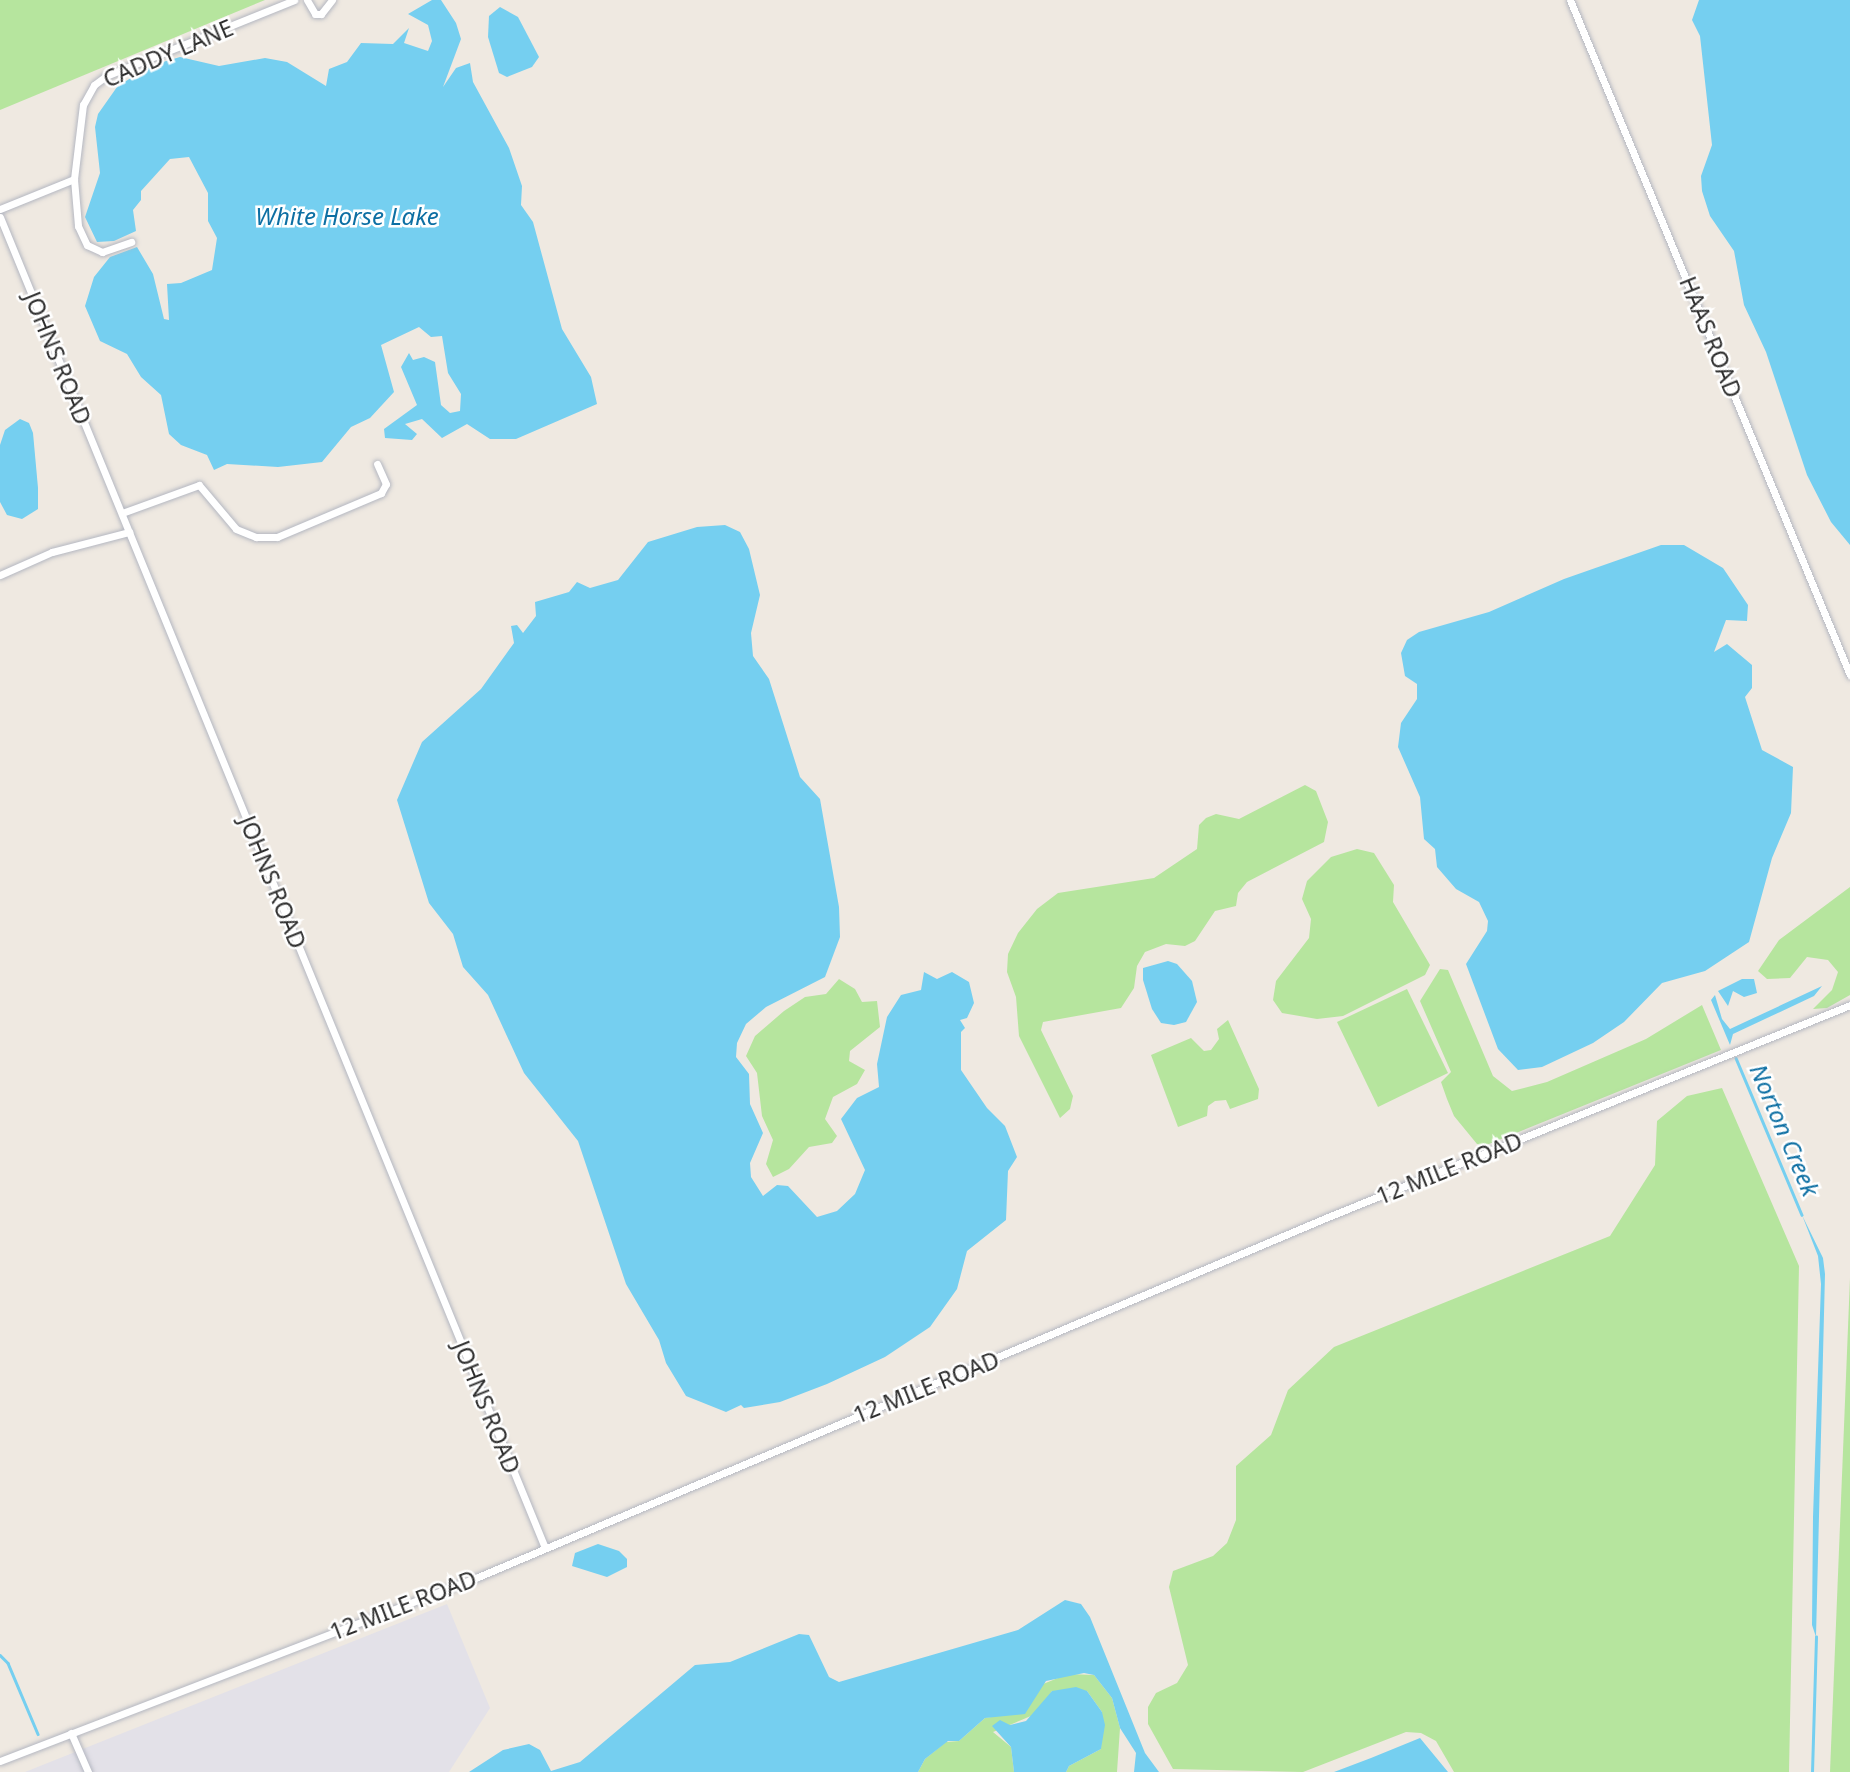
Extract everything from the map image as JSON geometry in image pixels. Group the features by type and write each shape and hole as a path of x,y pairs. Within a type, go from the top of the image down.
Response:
{"street":[{"name":"CADDY LANE","path":"131,242 102,252 87,245 78,226 74,179 83,105 94,85 119,70 293,0"},
{"path":"307,0 310,9 321,14 332,0"},
{"name":"HAAS ROAD","path":"1570,0 1850,675"},
{"path":"0,209 74,179"},
{"name":"JOHNS ROAD","path":"0,217 545,1548"},
{"path":"122,513 199,485 236,529 256,537 277,537 381,493 386,484 377,464"},
{"path":"0,575 51,552 129,532"},
{"name":"12 MILE ROAD","path":"0,1761 545,1548 1323,1219 1850,1005"},
{"path":"72,1733 88,1772"}],"shaded area":[{"path":"447,1604 490,1708 449,1772 25,1772"}],"green space":[{"path":"0,0 265,0 0,110"},
{"path":"1305,785 1316,791 1328,822 1324,842 1247,882 1238,893 1236,906 1215,911 1195,941 1185,946 1166,944 1145,952 1137,966 1134,988 1121,1008 1043,1022 1041,1030 1073,1096 1070,1109 1060,1118 1019,1036 1016,997 1007,972 1008,954 1018,933 1037,909 1058,893 1154,878 1197,849 1199,825 1206,818 1216,814 1239,819"},
{"path":"1357,849 1374,853 1394,885 1393,902 1430,965 1425,975 1343,1016 1317,1019 1282,1013 1273,1000 1276,981 1309,938 1311,919 1302,899 1307,881 1331,857"},
{"path":"1850,887 1850,995 1827,1008 1813,1009 1832,990 1838,972 1828,960 1807,957 1790,978 1767,979 1758,971 1779,940"},
{"path":"1440,969 1448,970 1493,1076 1512,1091 1547,1082 1646,1039 1702,1005 1721,1050 1484,1146 1477,1144 1454,1116 1447,1099 1441,1082 1451,1072 1420,1001"},
{"path":"839,979 855,989 862,1002 877,1001 880,1027 850,1051 849,1061 865,1070 857,1084 833,1097 825,1119 837,1136 832,1143 809,1147 789,1169 773,1177 766,1164 773,1140 762,1116 757,1073 746,1056 755,1036 784,1011 805,997 826,994"},
{"path":"1407,989 1448,1073 1378,1107 1337,1022"},
{"path":"1228,1020 1259,1089 1258,1099 1230,1109 1226,1100 1215,1101 1208,1106 1207,1116 1178,1127 1151,1055 1191,1038 1204,1051 1211,1050 1219,1039 1217,1029"},
{"path":"1722,1088 1799,1266 1789,1772 1454,1772 1436,1741 1421,1733 1406,1732 1303,1772 1173,1769 1148,1724 1148,1707 1156,1693 1177,1683 1188,1665 1169,1587 1173,1571 1213,1556 1227,1543 1236,1520 1236,1466 1271,1435 1288,1390 1334,1347 1610,1236 1655,1165 1657,1121 1687,1096"},
{"path":"1850,1278 1850,1772 1830,1772"},
{"path":"1068,1674 1094,1675 1112,1698 1120,1728 1117,1772 1066,1772 1069,1766 1101,1749 1102,1712 1087,1691 1052,1691 1038,1713 993,1732 1011,1747 1014,1772 918,1772 925,1759 946,1742 959,1741 985,1718 1021,1712 1043,1684"}],"water":[{"name":"White Horse Lake","path":"432,0 441,0 456,23 461,39 443,87 456,68 470,63 473,82 509,148 522,186 521,205 533,222 562,329 591,377 597,404 516,439 490,439 467,424 442,438 422,419 405,424 417,434 412,440 385,438 384,429 417,405 401,367 409,353 413,360 424,357 435,362 441,405 450,413 460,411 461,394 448,373 442,336 431,337 419,327 381,345 394,392 370,418 351,427 322,462 278,467 227,464 214,470 207,455 181,445 169,434 161,395 141,377 127,354 100,341 85,306 94,277 110,257 137,247 153,274 164,319 169,320 167,284 181,283 212,270 217,238 208,221 208,193 189,157 170,159 141,191 141,200 133,210 136,231 114,241 97,242 85,217 100,173 95,127 98,114 117,87 149,66 180,57 219,66 265,58 287,62 326,86 329,69 347,62 361,43 393,44 409,28 404,43 428,51 432,41 428,25 408,14"},
{"path":"1699,0 1850,0 1850,545 1831,522 1807,475 1766,352 1744,305 1734,251 1710,216 1702,191 1701,176 1712,145 1700,36 1692,20"},
{"path":"500,7 518,17 539,57 532,67 507,77 499,73 488,37 489,16"},
{"path":"20,419 29,423 33,433 38,488 38,509 22,519 7,515 0,502 0,445 5,430"},
{"path":"725,525 740,532 749,549 760,595 751,633 753,656 769,679 800,777 820,799 839,907 840,937 825,977 766,1007 746,1024 737,1043 736,1057 749,1074 750,1104 763,1133 750,1163 751,1177 763,1196 777,1185 788,1186 817,1217 837,1211 855,1194 865,1170 841,1119 857,1098 879,1087 877,1064 887,1017 901,995 921,990 924,972 937,979 952,972 969,982 974,1003 967,1018 960,1020 965,1028 961,1032 961,1070 987,1108 1005,1126 1017,1157 1008,1171 1006,1220 967,1251 957,1289 930,1327 885,1357 827,1384 780,1402 744,1408 741,1405 726,1412 686,1396 666,1363 659,1340 626,1284 578,1141 524,1073 488,995 463,967 453,934 429,903 397,800 422,742 481,689 514,643 511,626 517,625 523,633 536,616 535,602 569,592 577,582 590,588 618,580 648,542 697,527"},
{"path":"1661,545 1684,545 1723,568 1748,605 1747,621 1726,620 1714,652 1727,644 1752,665 1752,688 1745,697 1762,750 1793,767 1791,813 1772,858 1749,942 1705,971 1662,983 1624,1022 1593,1043 1542,1067 1518,1070 1498,1049 1466,964 1487,931 1488,921 1479,902 1456,889 1437,867 1435,849 1424,839 1420,797 1398,747 1401,723 1417,699 1417,684 1405,676 1401,653 1407,640 1419,632 1489,612 1564,579"},
{"path":"1168,961 1177,964 1192,981 1197,1002 1186,1022 1174,1025 1161,1023 1152,1009 1143,980 1143,968"},
{"path":"1742,979 1754,979 1757,993 1744,997 1733,991 1728,1006 1718,991"},
{"path":"1822,986 1814,996 1733,1034 1730,1045 1711,1000 1715,995 1722,1019 1730,1029"},
{"path":"1802,1215 1823,1258 1825,1274 1816,1637 1812,1625 1813,1517 1821,1284 1818,1256"},
{"path":"598,1544 619,1551 627,1559 627,1567 607,1577 572,1566 575,1553"},
{"path":"1065,1600 1081,1604 1090,1617 1145,1753 1159,1772 1134,1772 1136,1753 1120,1728 1112,1698 1094,1675 1084,1673 1046,1681 1025,1714 985,1718 959,1741 948,1741 925,1759 918,1772 469,1772 503,1750 529,1744 540,1750 551,1771 580,1762 695,1665 730,1662 799,1634 809,1635 829,1677 839,1682 1018,1630"},
{"path":"1076,1687 1087,1691 1102,1712 1105,1725 1101,1749 1069,1766 1066,1772 1014,1772 1011,1747 992,1726 1000,1720 1010,1725 1026,1721 1052,1691"},
{"path":"1420,1738 1448,1772 1334,1772 1371,1758"}],"waterway":[{"name":"Norton Creek","path":"1736,1058 1802,1215"},
{"name":"Norton Creek","path":"1812,1772 1816,1637"},
{"path":"0,1655 8,1663 38,1734"}]}
